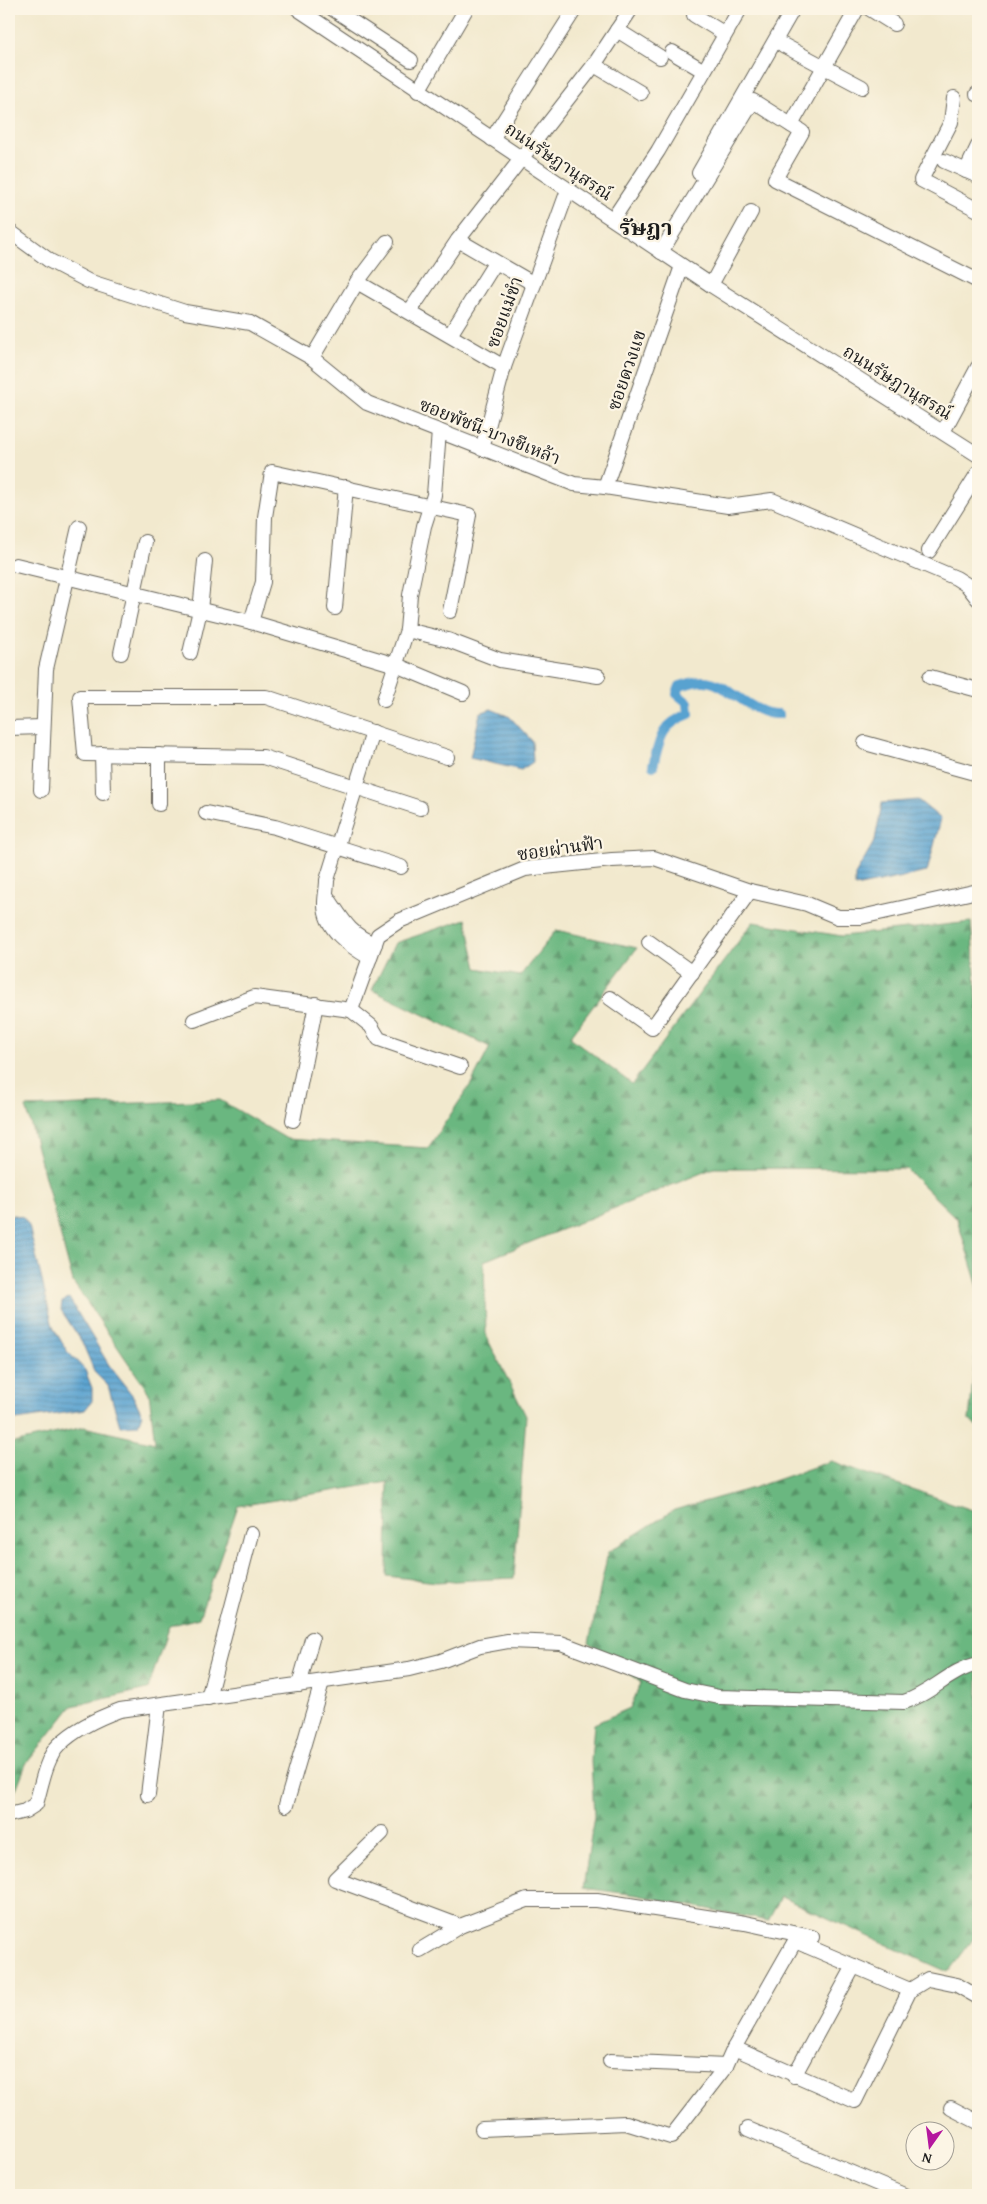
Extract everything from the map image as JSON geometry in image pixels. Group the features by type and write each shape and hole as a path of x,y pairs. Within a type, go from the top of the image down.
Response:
{"street":[{"name":"ถนนรัษฎานุสรณ์","path":"298,9 682,266 978,455"},
{"path":"333,9 411,60"},
{"path":"418,91 466,9"},
{"path":"492,139 575,9"},
{"path":"410,310 458,240 594,64 631,9"},
{"path":"613,219 658,150 740,9"},
{"path":"658,250 792,9"},
{"path":"791,125 857,9"},
{"path":"870,9 894,24"},
{"path":"694,15 725,34"},
{"path":"617,30 704,71"},
{"path":"367,56 379,38"},
{"path":"783,45 862,87"},
{"path":"594,64 641,93"},
{"path":"954,98 951,122 922,180 978,210"},
{"path":"658,250 753,101 802,132 775,179 978,281"},
{"path":"944,161 972,173 978,146"},
{"name":"ซอยแม่ขำ","path":"482,449 504,366 568,190"},
{"path":"711,285 751,212"},
{"name":"ซอยพัชนี-บางชีเหล้า","path":"9,231 50,261 88,281 185,312 250,323 312,358 367,403 574,484 605,486 728,506 772,500 956,578 967,585 978,598"},
{"path":"458,240 534,284"},
{"path":"312,358 357,282 387,242"},
{"path":"450,335 495,263"},
{"name":"ซอยดวงแข","path":"605,486 682,266"},
{"path":"357,282 410,310 504,366"},
{"path":"943,432 978,367"},
{"path":"384,700 407,630 412,586 424,526 434,495 439,431"},
{"path":"251,622 263,582 264,517 272,472 469,515 450,611"},
{"path":"929,551 978,473"},
{"path":"335,608 346,487"},
{"path":"41,790 46,669 79,528"},
{"path":"121,653 146,542"},
{"path":"190,654 200,610 205,561"},
{"path":"16,565 251,622 396,665 464,693"},
{"path":"407,630 448,640 500,660 598,676"},
{"path":"930,677 978,690"},
{"path":"420,808 263,757 85,754 80,697 266,697 447,757"},
{"path":"9,728 43,727"},
{"path":"370,958 349,945 328,920 326,895 328,880 373,732"},
{"path":"865,743 978,774"},
{"path":"102,754 103,793"},
{"path":"159,804 160,755"},
{"path":"206,812 274,827 401,867"},
{"name":"ซอยผ่านฟ้า","path":"351,1010 378,935 399,921 525,869 612,860 654,858 750,891 806,904 838,917 861,917 978,891"},
{"path":"610,998 652,1028 750,891"},
{"path":"326,895 349,928 360,938 375,944"},
{"path":"649,942 692,972"},
{"path":"200,1018 254,997 351,1010 371,1026 379,1039 460,1067"},
{"path":"293,1120 316,1004"},
{"path":"208,1698 252,1534"},
{"path":"299,1685 312,1639"},
{"path":"9,1815 25,1811 36,1804 44,1773 58,1746 94,1720 120,1710 409,1669 441,1661 480,1646 508,1641 561,1643 685,1690 719,1697 904,1702 918,1698 952,1674 978,1664"},
{"path":"286,1805 322,1682"},
{"path":"148,1795 159,1705"},
{"path":"382,1833 335,1880 460,1926"},
{"path":"420,1950 460,1926 527,1900 596,1900 745,1923 812,1937 807,1946"},
{"path":"482,2130 626,2123 671,2138 726,2066 734,2048 795,1941 910,1990"},
{"path":"794,2076 854,1966"},
{"path":"734,2048 794,2076 855,2101 910,1990 928,1979 957,1985 978,1997"},
{"path":"610,2061 726,2066"},
{"path":"951,2108 978,2122"},
{"path":"748,2129 904,2195"}],"green space":[{"path":"466,919 477,968 520,976 556,930 637,948 570,1037 632,1084 753,922 842,936 971,922 978,1013 978,1142 972,1170 978,1174 978,1287 957,1219 906,1169 714,1168 484,1261 486,1336 526,1416 514,1578 436,1582 387,1576 388,1482 238,1506 199,1618 169,1626 148,1689 72,1706 26,1764 11,1802 9,1802 9,1444 84,1427 155,1443 149,1393 73,1282 26,1107 220,1100 287,1139 428,1148 471,1084 490,1047 372,990 395,943"},
{"path":"978,1330 978,1426 969,1420"},
{"path":"831,1461 978,1512 978,1933 948,1972 781,1897 768,1921 637,1895 583,1888 594,1816 591,1761 594,1724 630,1708 641,1683 589,1643 608,1552 674,1510 753,1488"}],"water":[{"path":"491,709 510,717 532,741 533,762 521,770 470,758 480,713"},
{"path":"918,800 941,819 927,872 855,887 855,875 875,840 882,803"},
{"path":"14,1215 23,1217 29,1226 53,1327 67,1351 85,1370 92,1388 92,1401 85,1410 9,1421 9,1217"},
{"path":"69,1298 109,1365 133,1396 142,1414 138,1425 120,1426 108,1386 95,1373 82,1342 61,1310 62,1302"}],"waterway":[{"path":"653,766 660,741 667,728 679,718 689,714 688,703 677,694 680,686 699,681 711,682 758,709 779,714"}],"district":[{"name":"รัษฎา","path":"646,227"}]}
